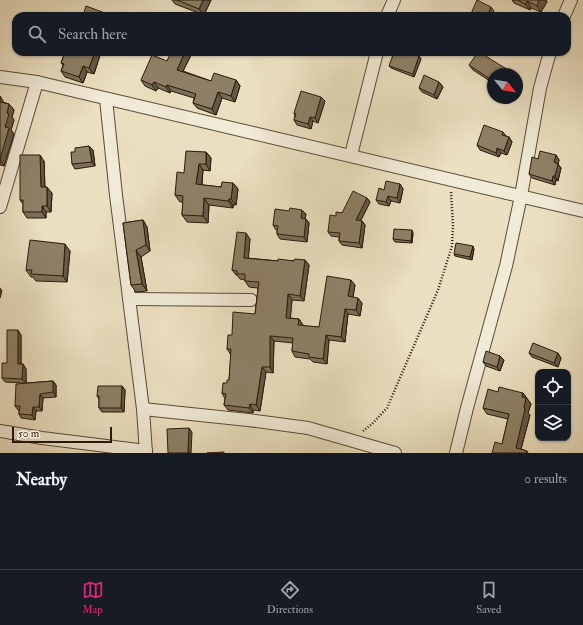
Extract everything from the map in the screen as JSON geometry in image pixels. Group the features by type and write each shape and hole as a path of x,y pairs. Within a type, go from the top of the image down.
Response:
{"street":[{"path":"389,12 394,0"},
{"path":"566,12 571,0"},
{"path":"351,155 376,56"},
{"path":"456,453 466,408 506,266 521,196 540,88 549,56"},
{"path":"0,77 37,82 583,211"},
{"path":"0,207 37,82"},
{"path":"0,431 146,452 106,99"},
{"path":"129,299 251,300"},
{"path":"142,409 308,428 395,453"}],"path":[{"path":"351,440 372,424 387,408 438,290 452,246 453,225 450,180"}],"building":[{"path":"177,0 203,0 199,9"},
{"path":"477,0 491,7 489,12 472,12"},
{"path":"518,0 539,0 537,6 527,1 525,4"},
{"path":"86,6 102,12 84,12"},
{"path":"64,56 94,56 89,68 83,66 79,77 61,71 64,64 61,63"},
{"path":"152,56 167,61 169,56 183,56 177,70 211,81 214,73 236,80 231,96 218,92 212,109 193,103 196,94 167,85 166,87 154,82 152,85 141,80"},
{"path":"393,56 419,56 413,74 389,66"},
{"path":"475,56 486,56 505,68 487,68 487,77 469,65"},
{"path":"424,75 439,82 434,95 419,88"},
{"path":"301,91 321,97 315,118 310,117 308,124 294,120 296,114 294,113"},
{"path":"0,102 9,104 7,113 9,114 5,127 9,128 0,159"},
{"path":"484,125 503,132 502,135 509,137 504,151 497,148 496,153 477,145"},
{"path":"89,146 92,162 72,164 71,152 75,152 75,148"},
{"path":"186,151 206,152 206,164 199,164 196,184 221,187 222,182 233,183 231,199 228,201 204,198 203,216 182,215 183,196 175,195 177,172 184,173"},
{"path":"540,151 556,155 554,162 558,164 552,181 529,174 532,157 538,159"},
{"path":"20,155 40,155 41,187 47,187 47,206 42,206 42,212 23,212 23,200 20,200"},
{"path":"386,181 400,184 397,198 388,196 386,202 376,200 379,188 384,190"},
{"path":"353,191 367,198 356,220 362,221 359,243 339,241 340,233 328,232 330,215 336,216 336,212 342,213"},
{"path":"290,208 302,210 301,218 306,219 304,237 277,234 278,226 273,225 275,209 289,211"},
{"path":"143,220 146,245 136,250 142,284 131,285 123,223"},
{"path":"394,229 412,230 411,241 393,239"},
{"path":"237,232 246,233 244,258 278,261 278,259 294,261 295,259 305,260 300,296 288,294 286,318 299,319 298,325 319,327 327,276 351,280 348,296 358,298 356,310 345,309 341,337 326,335 323,359 309,357 309,354 292,351 293,338 270,336 270,367 262,367 256,405 250,404 249,408 224,405 226,394 222,393 223,383 227,383 227,380 229,380 231,349 227,349 228,335 232,335 233,312 255,314 259,282 245,281 245,274 237,274 237,271 232,270"},
{"path":"30,240 65,244 63,276 31,274 32,270 26,270"},
{"path":"456,243 473,246 470,257 454,254"},
{"path":"7,330 18,330 18,364 23,364 22,379 2,378 2,363 7,363"},
{"path":"533,343 558,353 554,363 529,353"},
{"path":"486,351 500,356 497,367 483,362"},
{"path":"53,381 53,392 40,394 39,407 33,407 32,415 19,414 20,406 15,406 16,384"},
{"path":"98,386 122,386 121,408 99,408 99,396 97,396"},
{"path":"499,387 523,393 522,397 526,398 516,448 527,451 526,453 492,453 495,442 502,444 509,414 483,408 488,389 498,392"},
{"path":"189,428 188,453 168,453 167,429"}]}
